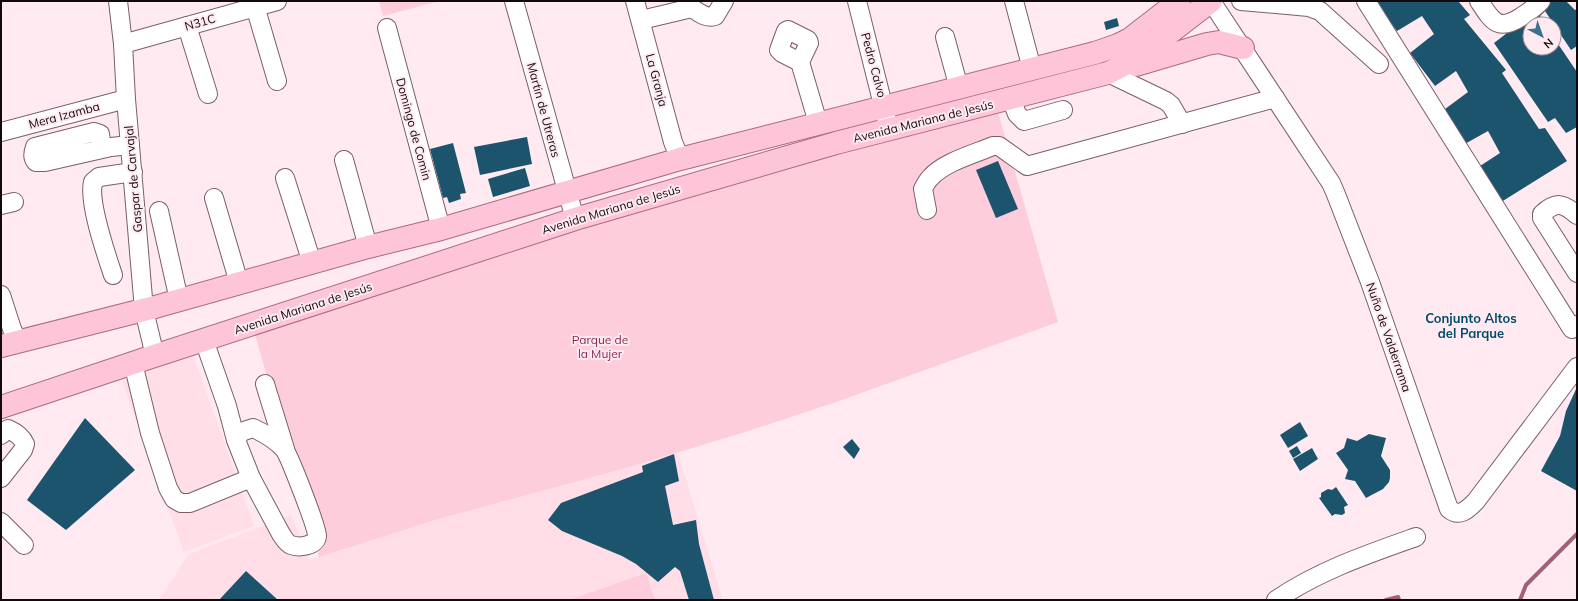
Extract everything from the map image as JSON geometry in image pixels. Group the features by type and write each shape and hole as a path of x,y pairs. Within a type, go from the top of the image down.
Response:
{"main road":[{"name":"Avenida Mariana de Jesús","path":"10,344 144,310 368,247 441,229 680,159 1095,53 1130,39 1179,1"},
{"name":"Avenida Mariana de Jesús","path":"1,407 575,219 836,143 1108,73 1137,58 1211,1"},
{"path":"1108,73 1207,44 1219,42 1243,48"},
{"path":"824,122 836,143"}],"street":[{"name":"Gaspar de Carvajal","path":"118,1 123,44 126,99 144,310 155,356"},
{"name":"N31C","path":"123,44 277,1"},
{"name":"Martin de Utreras","path":"514,1 575,219"},
{"name":"La Granja","path":"635,1 673,142 680,159"},
{"path":"640,20 694,5 706,17 711,18 715,16 724,1"},
{"name":"Pedro Calvo","path":"857,1 889,129"},
{"path":"1014,1 1032,69"},
{"path":"1211,1 1216,1"},
{"name":"Nuño de Valderrama","path":"1211,1 1331,183 1370,282 1449,509 1456,513 1460,513 1466,511 1476,501 1577,367"},
{"path":"1242,1 1309,7 1320,11 1379,64"},
{"path":"1366,1 1572,329 1577,325"},
{"path":"1481,2 1493,19 1500,24 1505,25 1511,23 1536,7 1541,1"},
{"path":"255,6 277,81"},
{"path":"187,26 208,94"},
{"name":"Domingo de Comin","path":"388,28 441,229"},
{"path":"945,37 959,88"},
{"path":"800,62 824,122"},
{"path":"1108,73 1166,101 1171,105 1182,124"},
{"path":"926,210 923,189 930,178 941,169 958,160 993,146 998,146 1027,166 1276,98"},
{"name":"Mera Izamba","path":"1,132 126,99"},
{"path":"1011,99 1017,114 1024,121 1063,110"},
{"path":"102,149 130,145"},
{"path":"344,160 368,247"},
{"path":"113,276 93,202 91,189 93,182 99,178 133,172"},
{"path":"285,178 312,263"},
{"path":"214,198 239,284"},
{"path":"1577,215 1569,208 1562,205 1554,205 1542,214 1542,218 1577,274"},
{"path":"159,212 180,300"},
{"path":"1,295 12,328 10,344"},
{"path":"204,340 227,406 236,440 251,478 281,534 287,542 297,546 313,543 316,540 316,535 312,519 285,450 266,384"},
{"path":"133,363 150,433 168,488 174,499 181,503 190,503 251,478"},
{"path":"236,440 241,432 254,428 264,433 285,450"},
{"path":"1,434 8,429 13,431 23,440 25,444 23,450 1,478"},
{"path":"1,522 24,546"},
{"path":"1276,600 1290,590 1356,558 1416,537"}],"shaded area":[{"path":"193,355 254,526 184,552 122,381"},
{"path":"678,453 723,600 159,600 189,554 291,515 309,560 435,520"}],"green space":[{"path":"379,1 440,1 383,16"},
{"name":"Parque de la Mujer","path":"995,102 1058,322 839,401 745,432 630,467 435,520 319,557 252,324"},
{"path":"646,573 655,600 569,600"}],"building":[{"path":"1378,1 1458,1 1470,15 1464,19 1506,70 1502,73 1539,129 1545,128 1567,161 1498,204 1477,168 1500,153 1488,131 1463,145 1441,112 1468,92 1456,71 1435,86 1410,53 1434,34 1422,16 1397,31 1376,3"},
{"path":"1544,1 1566,1 1575,10 1577,9 1577,46 1571,50 1562,36 1562,16 1548,16 1545,11 1540,16 1529,16 1541,7"},
{"path":"1117,18 1119,26 1106,30 1104,22"},
{"path":"1522,22 1522,56 1562,56 1562,50 1577,72 1577,127 1566,133 1555,118 1548,122 1494,43"},
{"path":"527,137 532,164 480,175 474,147"},
{"path":"453,143 466,193 460,194 461,199 449,203 447,197 443,198 430,149"},
{"path":"998,161 1018,209 996,218 976,170"},
{"path":"525,168 530,186 493,197 488,179"},
{"path":"1577,387 1577,491 1541,471 1560,436 1566,411"},
{"path":"85,418 135,470 66,530 27,500"},
{"path":"1300,422 1308,436 1288,448 1280,435"},
{"path":"1369,434 1386,438 1381,456 1390,470 1390,478 1389,482 1383,489 1366,498 1355,481 1345,479 1348,470 1336,453 1344,448 1347,438 1357,441"},
{"path":"852,439 860,449 854,459 843,447"},
{"path":"1297,446 1301,453 1293,458 1289,451"},
{"path":"1312,448 1318,459 1300,471 1293,459"},
{"path":"674,454 679,481 665,486 673,525 696,520 699,544 714,600 689,600 680,571 675,567 658,582 636,564 622,556 562,531 548,520 561,503 643,472 642,466"},
{"path":"1336,487 1348,505 1344,507 1345,513 1342,515 1335,514 1332,516 1319,498 1321,497 1321,493 1328,489 1332,490"},
{"path":"246,571 278,600 219,600"}],"waterway":[{"path":"1520,600 1526,585 1577,534"},
{"path":"1386,600 1398,597 1399,600"}],"district":[{"name":"Conjunto Altos del Parque","path":"1471,326"}]}
